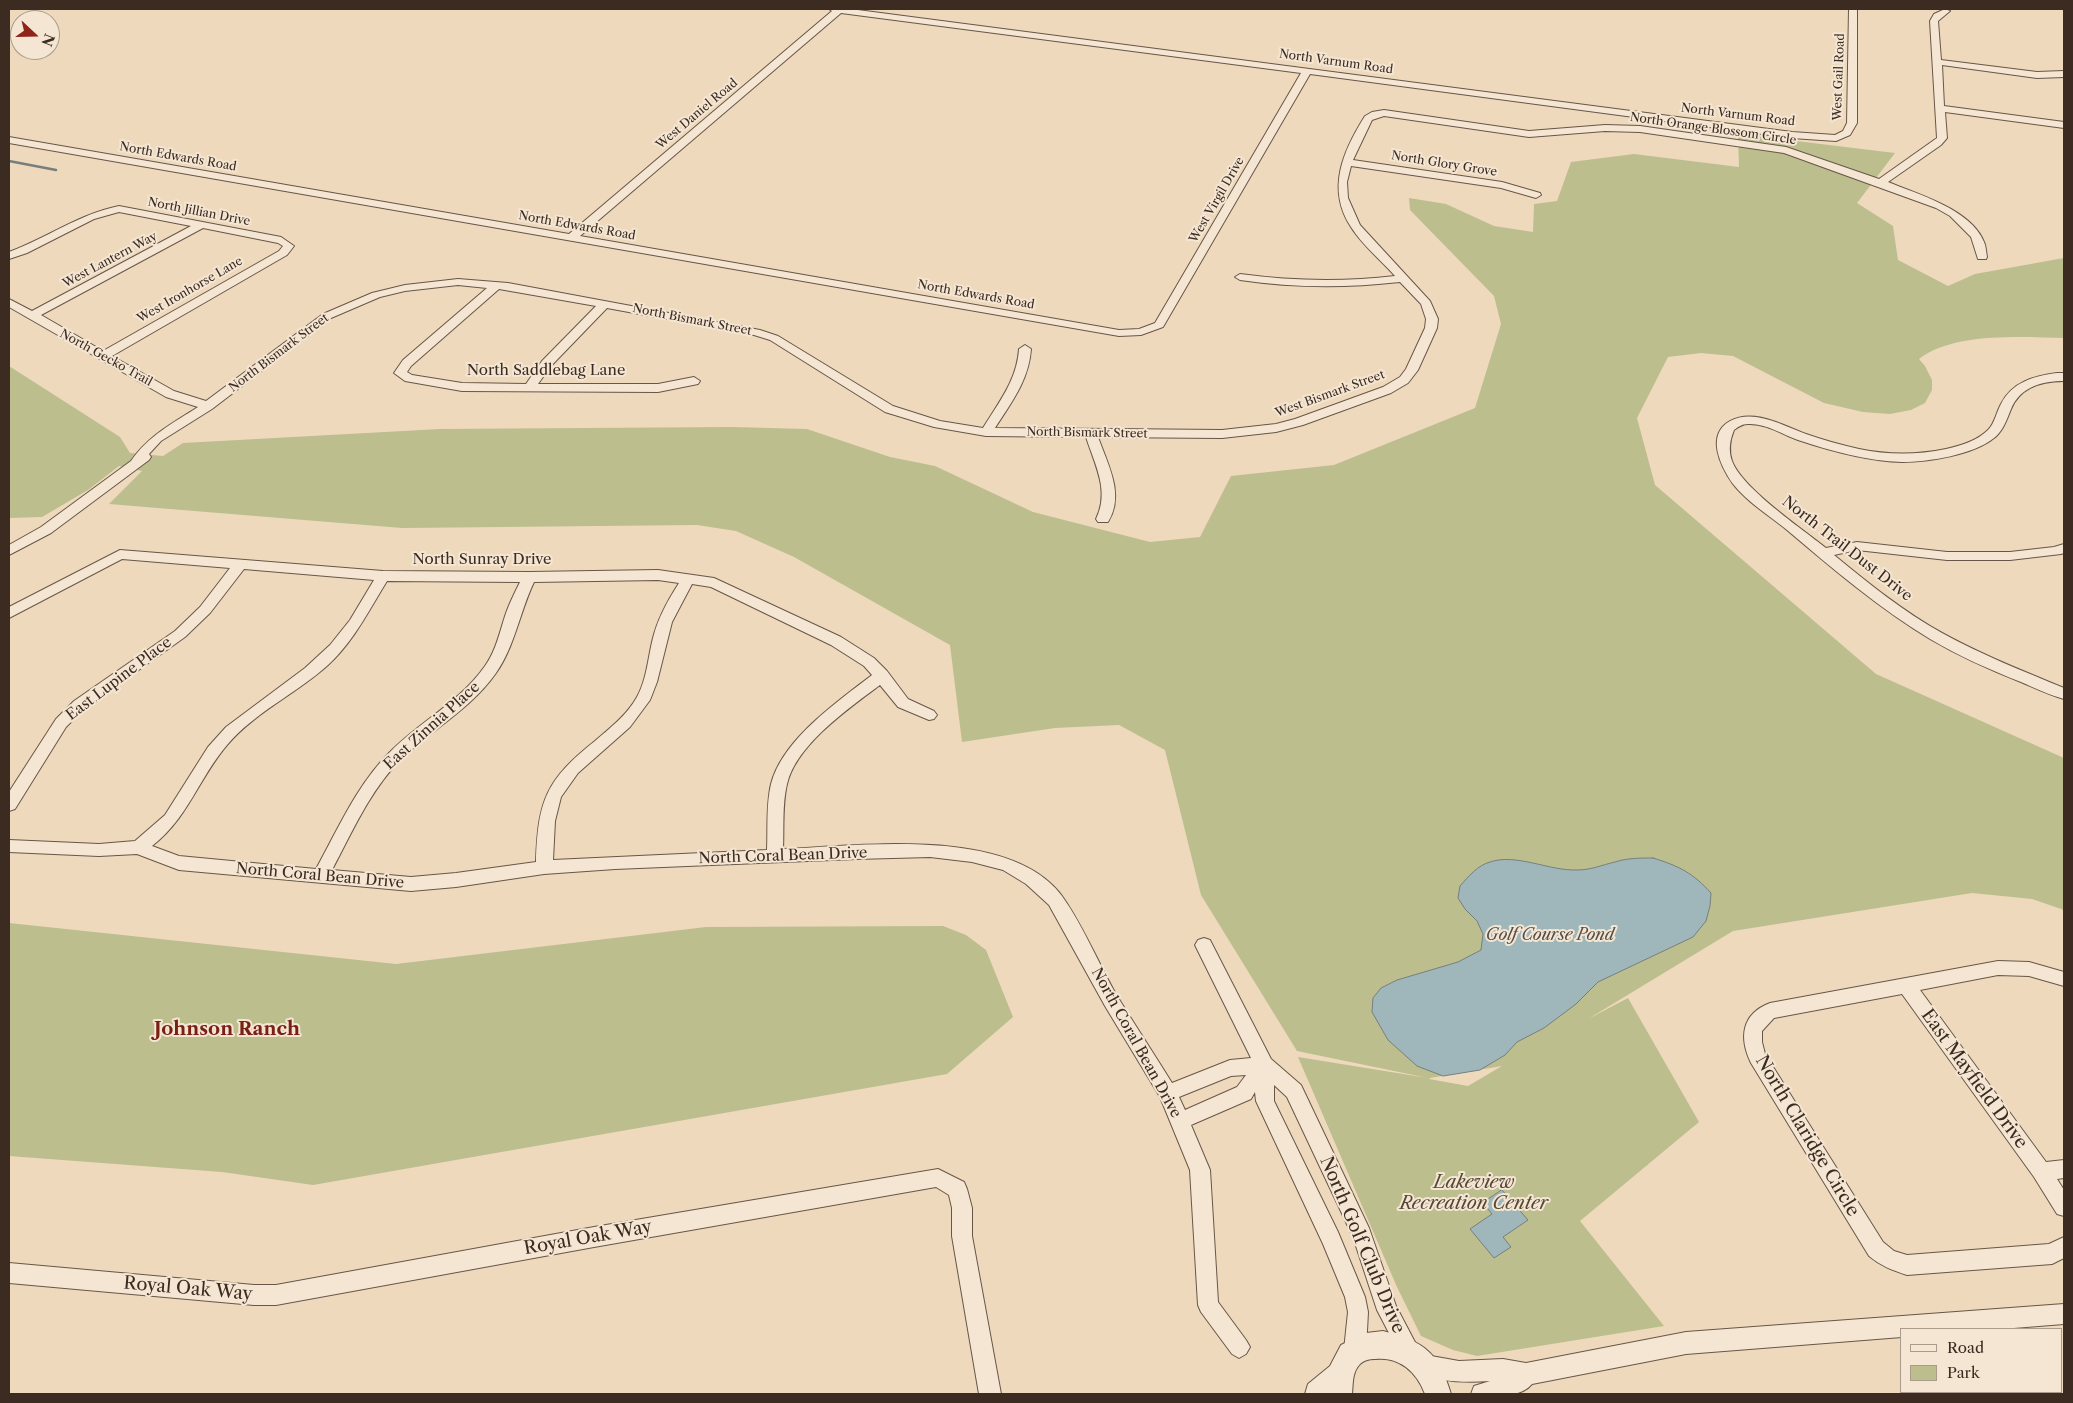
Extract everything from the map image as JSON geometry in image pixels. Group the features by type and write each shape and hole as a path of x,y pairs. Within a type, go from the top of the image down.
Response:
{"street":[{"name":"North Varnum Road","path":"837,9 1782,134 1836,138"},
{"name":"West Daniel Road","path":"571,238 837,9"},
{"name":"West Gail Road","path":"1836,138 1847,133 1852,123 1853,9"},
{"path":"1880,183 1938,143 1942,138 1934,21 1936,16 1946,11"},
{"path":"1936,62 2037,76 2064,74"},
{"name":"West Virgil Drive","path":"1141,332 1159,325 1307,71"},
{"path":"1939,108 2064,125"},
{"name":"North Orange Blossom Circle","path":"1375,114 1384,113 1529,134 1605,128 1659,132 1786,150 1928,200 1954,214 1975,234 1982,257"},
{"name":"West Bismark Street","path":"1191,435 1246,432 1276,428 1299,422 1387,390 1404,380 1412,370 1431,328 1432,319 1426,303 1355,226 1343,198 1342,182 1347,162 1368,118 1375,114"},
{"name":"North Edwards Road","path":"9,140 1119,333 1141,332"},
{"name":"North Glory Grove","path":"1347,162 1502,185 1536,195"},
{"name":"North Jillian Drive","path":"9,256 41,243 103,211 119,209 281,240 289,246"},
{"name":"West Lantern Way","path":"31,316 201,226"},
{"name":"West Ironhorse Lane","path":"103,356 283,253 289,246"},
{"path":"1240,277 1279,283 1338,285 1402,278"},
{"name":"North Bismark Street","path":"9,551 46,530 137,462 162,440 180,433 208,406 327,316 352,304 398,290 438,283 479,282 740,328 774,338 888,409 938,424 986,432 1191,435"},
{"name":"North Saddlebag Lane","path":"497,285 408,363 400,373 409,378 462,387 658,388 694,381"},
{"name":"North Gecko Trail","path":"9,302 170,394 208,406"},
{"path":"530,387 546,364 604,304"},
{"path":"986,432 1022,373 1026,362 1025,349"},
{"name":"North Trail Dust Drive","path":"2064,377 2043,379 2022,387 2008,401 2002,419 1990,435 1976,444 1918,457 1893,457 1855,452 1802,437 1766,424 1746,420 1730,426 1724,437 1723,452 1730,470 1744,487 1869,591 1936,636 1991,664 2064,694"},
{"path":"1091,433 1110,492 1108,507 1103,519"},
{"path":"1823,553 1857,546 1947,556 2010,556 2061,553"},
{"name":"North Sunray Drive","path":"9,614 120,554 383,576 529,577 658,575 714,583 836,641 870,662 903,703 929,715"},
{"name":"East Lupine Place","path":"9,805 60,723 79,705 180,634 205,610 241,563"},
{"path":"140,847 169,821 192,788 202,766 230,732 271,699 312,671 336,649 356,622 383,576"},
{"name":"East Zinnia Place","path":"322,875 372,782 394,757 483,680 499,656 507,637 516,605 529,577"},
{"path":"544,867 547,822 552,796 569,772 616,732 644,697 651,680 660,636 671,607 688,579"},
{"path":"775,856 779,782 789,762 835,713 882,675"},
{"name":"North Coral Bean Drive","path":"9,846 98,850 140,847 179,863 411,884 456,880 544,867 614,862 775,856 930,851 972,856 1007,864 1032,879 1055,900 1111,1001 1168,1092 1200,1170 1208,1306 1239,1347"},
{"name":"North Golf Club Drive","path":"1204,945 1264,1065 1294,1091 1362,1235 1387,1310 1416,1358"},
{"name":"North Claridge Circle","path":"2064,979 2028,969 1998,968 1770,1011 1760,1018 1752,1029 1752,1043 1757,1057 1876,1249 1888,1259 1907,1265 2052,1254 2064,1247"},
{"name":"East Mayfield Drive","path":"1907,986 2040,1172"},
{"path":"1168,1092 1230,1068 1264,1065"},
{"path":"1180,1121 1244,1093 1264,1065"},
{"name":"North Golf Club Drive","path":"1264,1065 1264,1101 1331,1239 1355,1297 1358,1312 1355,1350"},
{"path":"2064,1169 2040,1172 2064,1207"},
{"name":"Royal Oak Way","path":"9,1272 254,1295 276,1295 604,1235 938,1178 957,1189 962,1208 962,1236 990,1394"},
{"path":"1318,1394 1340,1384 1346,1362 1355,1350 1365,1345 1384,1344 1443,1370 1464,1372 1513,1369 1526,1374 1686,1344 2064,1314"},
{"path":"1416,1358 1432,1376 1438,1394"},
{"path":"1482,1394 1519,1383 1526,1374"}],"green space":[{"name":"Lakeview Recreation Center","path":"1738,134 1895,153 1857,203 1893,226 1898,260 1948,286 1975,274 2064,258 2064,338 1989,338 1950,344 1933,350 1919,359 1932,380 1932,390 1925,403 1911,410 1890,414 1863,412 1824,403 1733,356 1701,353 1668,357 1637,418 1655,485 1876,674 2064,758 2064,910 2032,899 1972,893 1733,931 1588,1019 1628,998 1699,1122 1580,1221 1664,1326 1477,1356 1453,1350 1421,1336 1397,1287 1298,1057 1428,1078 1297,1051 1201,895 1165,750 1119,725 1055,728 962,742 950,645 794,557 736,531 697,525 402,528 109,504 142,471 119,466 88,490 42,517 9,518 9,366 120,437 130,453 163,456 183,443 440,429 732,427 807,429 890,457 935,466 1033,512 1150,542 1200,537 1231,476 1334,465 1475,408 1501,324 1494,296 1410,210 1409,198 1446,204 1494,226 1533,232 1534,204 1557,201 1571,162 1634,154 1739,167","holes":["1502,1066 1468,1086 1429,1079"]},
{"path":"9,923 396,964 706,927 943,926 966,935 986,950 1013,1017 947,1074 313,1185 222,1172 9,1156"}],"water":[{"name":"Golf Course Pond","path":"1653,858 1685,871 1698,880 1711,893 1706,921 1693,937 1598,982 1576,1004 1544,1028 1517,1042 1505,1055 1480,1070 1443,1076 1417,1066 1388,1040 1372,1012 1373,998 1381,988 1397,980 1458,962 1481,950 1483,934 1477,921 1465,909 1458,898 1460,886 1481,866 1500,860 1511,860 1566,870 1582,870 1624,860"},
{"path":"1502,1190 1528,1220 1503,1237 1511,1247 1494,1258 1470,1229 1492,1214 1483,1203"}],"waterway":[{"path":"9,161 56,170"}],"district":[{"name":"Johnson Ranch","path":"227,1030"}]}
